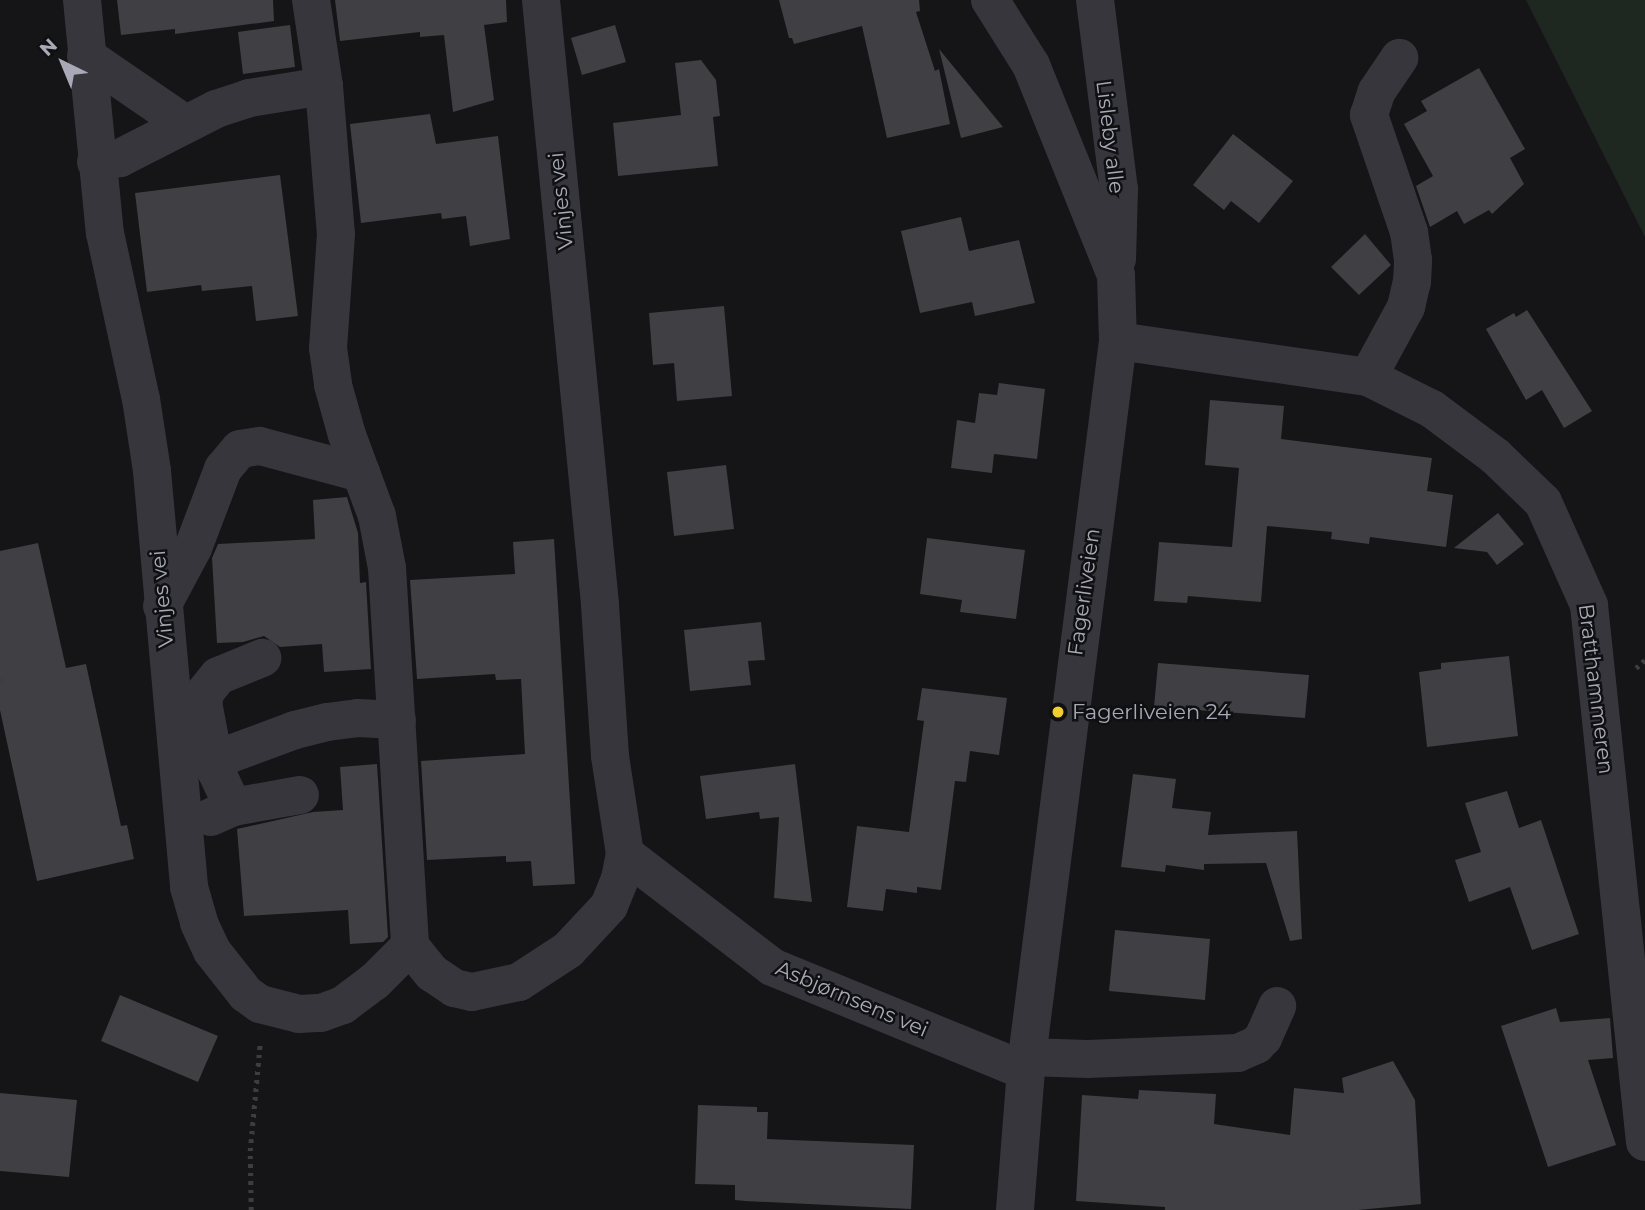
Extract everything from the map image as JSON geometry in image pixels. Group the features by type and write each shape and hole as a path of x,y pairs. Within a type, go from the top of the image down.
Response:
{"street":[{"name":"Vinjes vei","path":"82,0 96,162 117,297 141,399 152,471 189,887 212,951 229,976 260,1004 299,1014 321,1013 343,1005 374,982 410,946 432,973 454,988 472,992 519,982 543,970 589,930 609,906 620,879 625,854 610,756 600,604 541,0"},
{"path":"311,0 324,86 336,234 328,348 334,385 377,516 387,568 410,946"},
{"name":"Fagerliveien","path":"990,0 1031,65 1116,275 1118,341 1026,1064 1015,1210"},
{"name":"Lisleby alle","path":"1095,0 1119,189 1116,275"},
{"path":"86,56 184,123"},
{"path":"1368,377 1406,307 1412,282 1413,260 1409,232 1369,115 1377,91 1399,58"},
{"path":"96,162 120,158 184,123 249,98 324,86"},
{"name":"Bratthammeren","path":"1118,341 1368,377 1432,409 1495,456 1543,502 1589,605 1645,1142"},
{"path":"162,606 193,548 223,469 240,449 260,446 361,473"},
{"path":"233,807 214,760 204,702 206,691 218,676 262,658"},
{"path":"214,760 295,730 327,722 358,718 397,720"},
{"path":"184,830 233,807 300,795"},
{"name":"Asbjørnsens vei","path":"625,854 772,967 1026,1064"},
{"path":"1026,1064 1238,1053 1256,1045 1263,1038 1277,1006"}],"path":[{"path":"0,681 9,679"},
{"path":"251,1210 250,1151 260,1040 251,1021 260,1004"}],"shaded area":[{"path":"1526,0 1645,0 1645,237"}],"building":[{"path":"117,0 273,0 274,21 175,34 175,29 121,35"},
{"path":"335,0 506,0 507,22 484,25 494,100 453,112 444,35 420,37 420,32 340,41"},
{"path":"779,0 919,0 920,11 916,12 935,71 939,69 950,124 887,138 862,26 794,44 792,38 789,38"},
{"path":"290,25 295,67 243,74 238,32"},
{"path":"615,25 626,62 582,75 571,38"},
{"path":"939,49 1003,127 961,138"},
{"path":"701,60 716,80 720,116 713,117 718,166 618,176 613,123 681,115 675,63"},
{"path":"1479,68 1525,149 1510,158 1524,184 1492,214 1489,210 1464,224 1457,211 1430,227 1416,186 1433,176 1404,124 1427,111 1421,101"},
{"path":"430,114 436,144 498,136 510,239 470,246 466,216 442,219 441,213 361,223 350,124"},
{"path":"1233,134 1293,181 1259,223 1231,201 1224,210 1193,185"},
{"path":"280,175 298,316 256,321 252,286 202,291 201,285 147,292 135,193"},
{"path":"961,217 969,251 1019,240 1035,303 975,316 972,302 920,313 901,231"},
{"path":"1365,234 1391,265 1359,295 1331,267"},
{"path":"724,306 732,396 677,401 674,363 653,365 649,313"},
{"path":"1527,310 1592,411 1564,428 1542,390 1526,400 1486,329 1514,313 1516,317"},
{"path":"999,383 1045,389 1037,459 994,454 992,473 951,468 957,420 975,423 979,393 997,395"},
{"path":"1210,400 1284,406 1281,439 1432,458 1427,491 1453,495 1446,547 1370,537 1369,544 1331,539 1332,532 1267,526 1261,602 1188,596 1187,603 1154,601 1159,542 1232,547 1239,468 1205,465"},
{"path":"726,465 734,529 674,536 667,472"},
{"path":"347,497 358,533 360,583 366,582 371,669 324,672 322,644 280,647 264,636 243,642 217,643 212,558 218,544 315,539 313,500"},
{"path":"1498,513 1524,544 1497,565 1487,552 1454,548"},
{"path":"927,538 1025,550 1016,619 960,612 962,600 920,594"},
{"path":"554,539 575,884 533,886 531,861 506,862 506,856 427,860 421,761 525,754 521,679 496,680 495,674 417,679 410,580 515,574 513,542"},
{"path":"38,543 66,668 86,664 121,826 127,825 134,859 37,881 0,710 0,551"},
{"path":"761,622 765,660 748,661 751,685 690,691 684,630"},
{"path":"1509,656 1518,736 1427,747 1419,672 1441,669 1441,663"},
{"path":"1158,663 1309,675 1305,718 1154,707"},
{"path":"922,688 1007,698 999,755 970,751 966,782 955,781 941,890 917,887 917,893 886,889 883,911 847,907 857,826 909,832 924,721 917,720"},
{"path":"377,764 388,937 383,942 350,944 348,910 244,916 237,829 313,812 343,810 340,767"},
{"path":"795,764 812,902 774,898 779,817 760,819 759,812 706,819 700,776"},
{"path":"1133,774 1176,779 1172,808 1211,812 1208,835 1297,831 1302,939 1290,941 1266,863 1204,864 1204,870 1166,865 1165,872 1121,867"},
{"path":"1507,791 1519,828 1541,820 1579,934 1532,950 1510,887 1469,902 1455,860 1481,852 1465,803"},
{"path":"1115,930 1210,939 1205,1000 1109,991"},
{"path":"120,995 218,1036 198,1082 101,1041"},
{"path":"1556,1008 1560,1022 1610,1018 1613,1058 1588,1060 1616,1145 1548,1167 1501,1026"},
{"path":"1393,1061 1415,1100 1421,1204 1358,1210 1165,1210 1165,1207 1076,1201 1082,1095 1138,1099 1139,1090 1216,1094 1214,1124 1290,1135 1294,1088 1344,1093 1342,1078"},
{"path":"0,1093 77,1100 69,1177 0,1171"},
{"path":"698,1105 757,1107 757,1112 768,1112 767,1139 914,1145 911,1209 735,1200 735,1185 695,1184"}],"place":[{"name":"Fagerliveien 24","path":"1058,712"}]}
